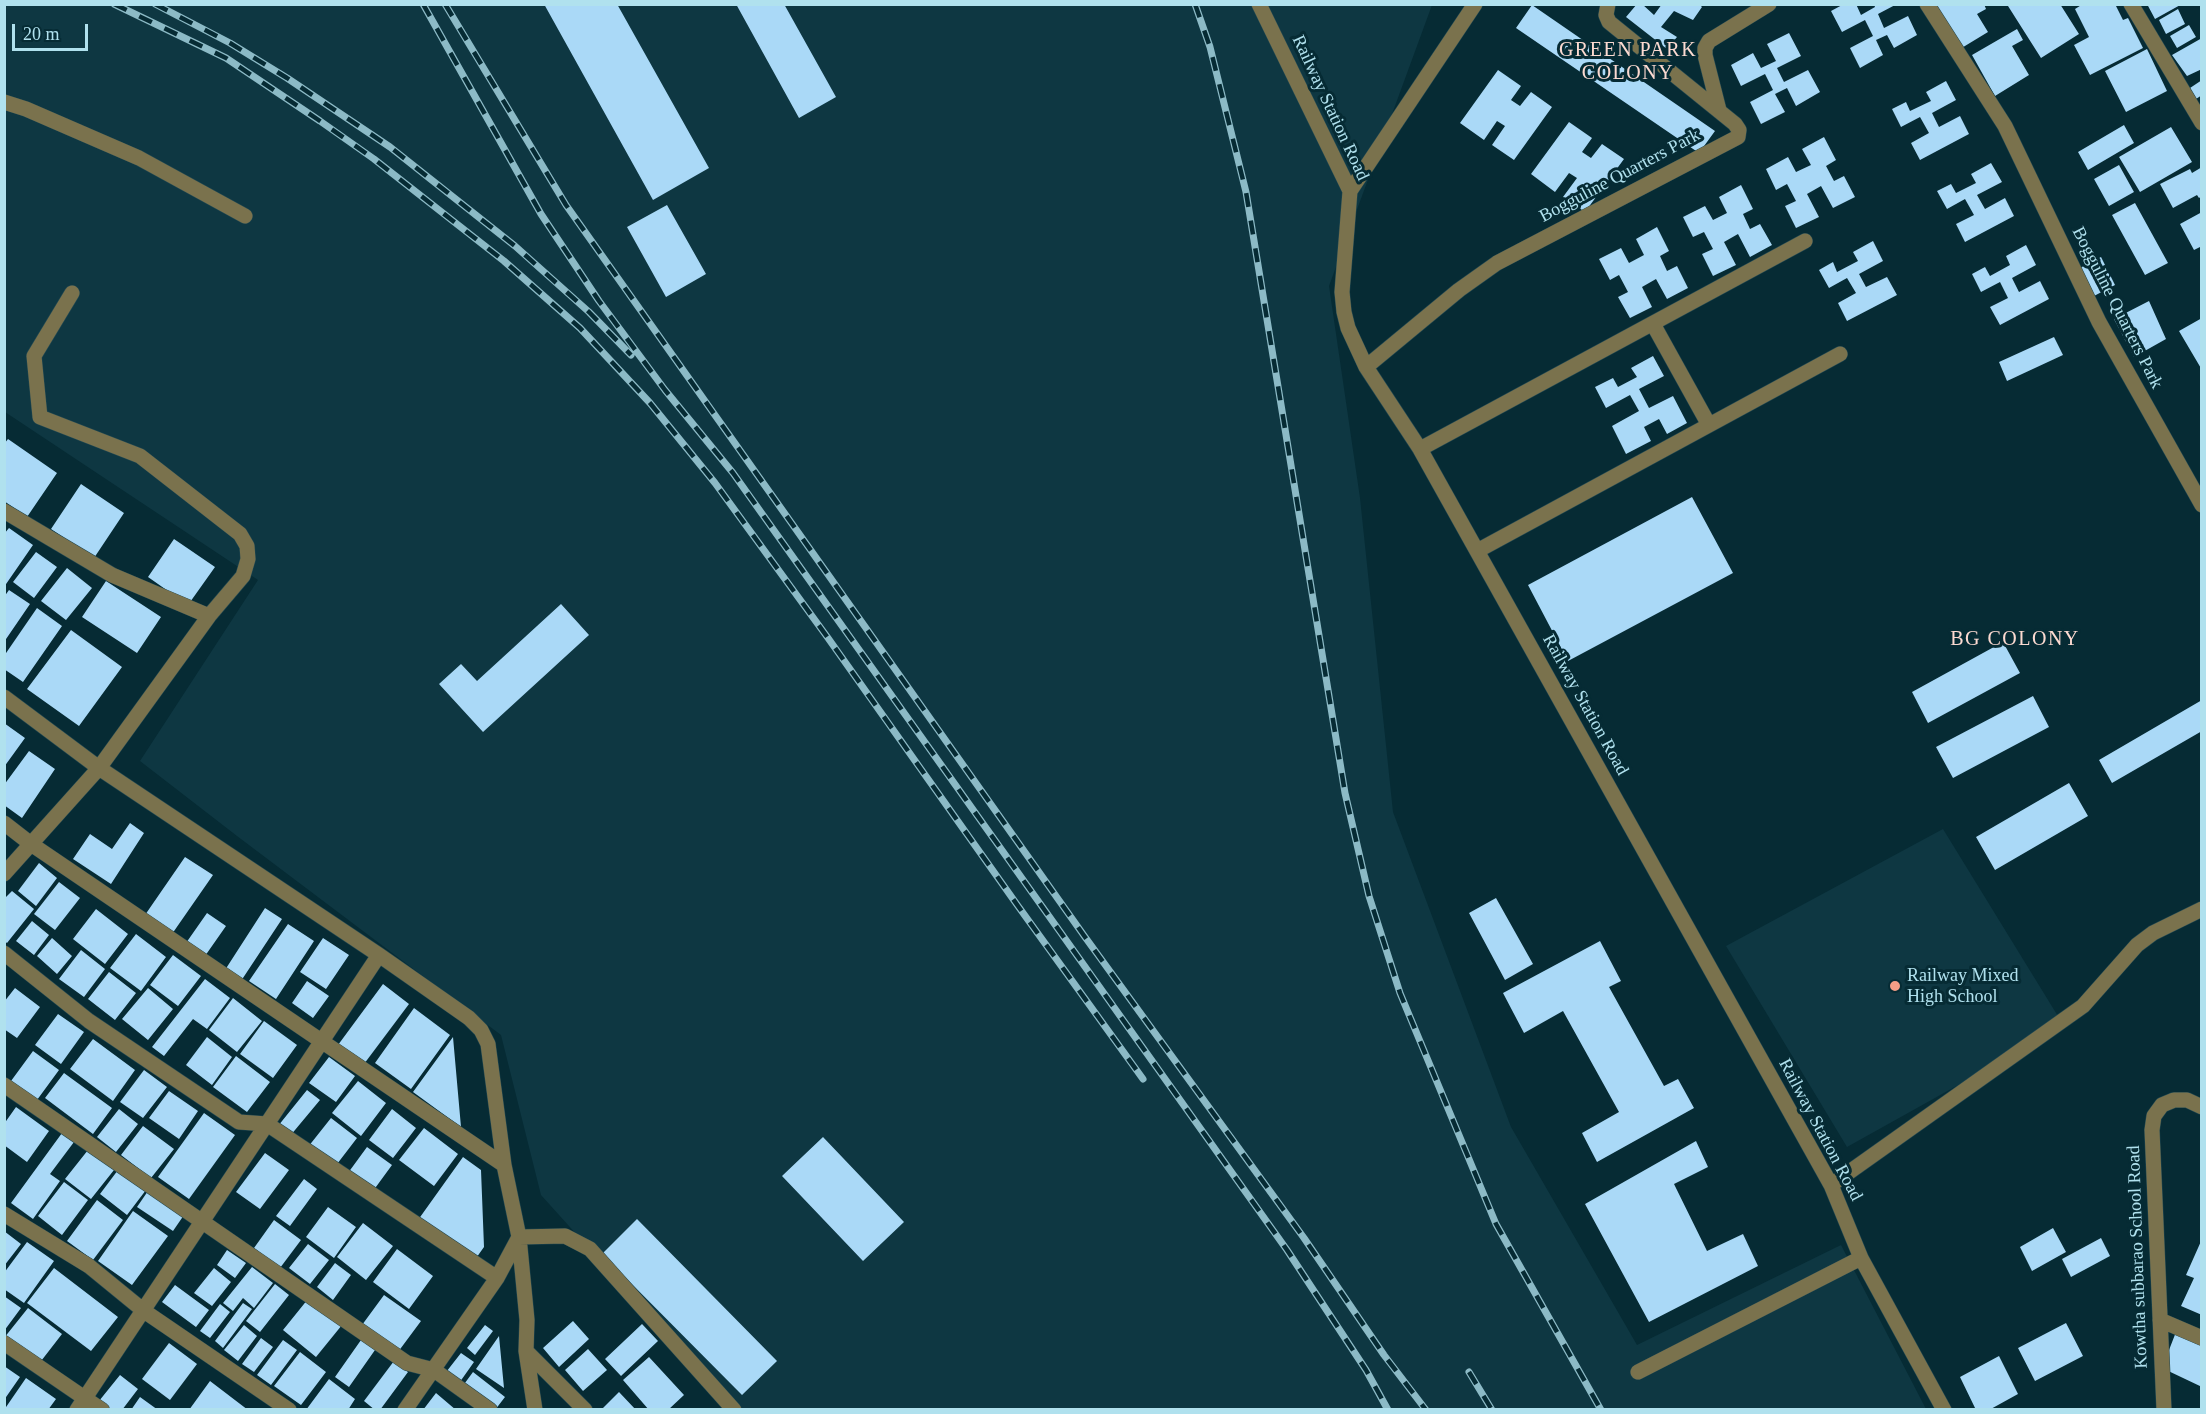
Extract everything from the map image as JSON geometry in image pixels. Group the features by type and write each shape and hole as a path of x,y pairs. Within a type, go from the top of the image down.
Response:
{"street":[{"name":"Railway Station Road","path":"1259,4 1350,191 1342,292 1348,328 1366,367 1420,449 1831,1185 1862,1258 1944,1410"},
{"path":"1350,191 1475,4"},
{"name":"Bogguline Quarters Park","path":"1366,367 1459,290 1497,263 1738,137 1739,130 1735,124 1615,28 1606,15 1608,4"},
{"path":"1719,110 1705,48 1709,41 1769,4"},
{"name":"Bogguline Quarters Park","path":"1927,4 2005,126 2099,322 2202,505"},
{"path":"2131,4 2202,123"},
{"path":"4,102 26,109 140,158 245,216"},
{"path":"1420,449 1805,241"},
{"path":"4,874 99,768 209,616 243,576 248,559 248,546 240,534 140,456 40,417 34,356 72,293"},
{"path":"1653,324 1709,425"},
{"path":"1477,551 1840,354"},
{"path":"4,511 112,575 209,616"},
{"path":"4,697 99,768 379,955 469,1018 481,1030 488,1044 504,1165 519,1237 527,1320 526,1351 535,1410"},
{"path":"4,823 31,844 504,1165"},
{"path":"1831,1185 2084,1006 2137,945 2153,933 2202,909"},
{"path":"4,953 89,1021 239,1122 267,1124 497,1278"},
{"path":"81,1404 379,955"},
{"path":"4,1085 203,1220 407,1363 434,1370 490,1410"},
{"name":"Kowtha subbarao School Road","path":"2164,1410 2152,1130 2154,1116 2162,1105 2174,1100 2187,1100 2202,1107"},
{"path":"4,1214 89,1266 144,1311 289,1410"},
{"path":"519,1237 565,1236 590,1249 734,1410"},
{"path":"405,1410 497,1278 519,1237"},
{"path":"1638,1372 1862,1258"},
{"path":"2160,1320 2202,1338"},
{"path":"4,1343 81,1404 102,1410"},
{"path":"526,1351 585,1410"}],"shaded area":[{"path":"4,5 1432,5 1329,286 1360,498 1393,812 1511,1127 1637,1345 1841,1245 1926,1409 734,1409 541,1195 501,1035 140,761 258,580 5,412"},
{"name":"Railway Mixed High School","path":"1943,829 2064,1026 1847,1147 1726,946"}],"building":[{"path":"544,4 617,4 709,168 653,200"},
{"path":"736,4 784,4 836,97 799,118"},
{"path":"1637,4 1642,4 1654,15 1662,4 1699,4 1702,7 1693,20 1674,11 1661,27 1677,37 1667,49 1626,17"},
{"path":"1844,4 1856,4 1861,15 1875,7 1874,4 1897,4 1878,14 1884,28 1908,16 1917,35 1894,48 1887,35 1876,40 1883,55 1860,68 1850,48 1873,36 1865,20 1842,32 1831,11"},
{"path":"1933,4 1984,4 1986,9 1977,14 1988,32 1960,49"},
{"path":"2010,4 2060,4 2079,34 2041,58 2008,6"},
{"path":"2083,4 2115,4 2123,20 2128,18 2143,48 2090,75 2074,45 2089,37 2075,9"},
{"path":"2147,4 2182,4 2155,19"},
{"path":"1532,5 1715,131 1699,153 1516,28"},
{"path":"2178,9 2185,24 2166,34 2159,20"},
{"path":"2189,25 2196,37 2177,48 2170,36"},
{"path":"2017,29 2023,40 2012,46 2029,75 1995,96 1972,55"},
{"path":"1789,33 1801,56 1777,68 1784,82 1808,70 1820,92 1796,106 1787,88 1775,94 1785,112 1761,124 1750,102 1773,90 1765,74 1741,86 1731,65 1753,53 1761,68 1776,61 1767,44"},
{"path":"2202,38 2202,69 2187,76 2172,55"},
{"path":"2147,49 2167,91 2126,112 2105,71"},
{"path":"1498,70 1521,86 1511,100 1520,106 1531,92 1552,107 1514,160 1492,145 1505,126 1497,121 1484,140 1460,123"},
{"path":"2202,80 2202,95 2196,99 2190,88"},
{"path":"1946,81 1956,100 1932,113 1939,127 1960,116 1969,134 1920,160 1911,143 1929,133 1920,117 1901,127 1892,109 1906,102 1910,111 1931,101 1926,92"},
{"path":"1569,122 1592,138 1582,152 1591,158 1602,144 1624,159 1585,212 1563,197 1577,178 1569,173 1555,192 1531,174"},
{"path":"2124,125 2134,143 2088,170 2078,152"},
{"path":"2171,127 2192,162 2140,192 2119,157"},
{"path":"1824,137 1836,160 1826,166 1834,181 1844,176 1855,197 1833,208 1821,186 1807,194 1819,217 1796,228 1785,206 1796,201 1787,184 1776,190 1766,169 1788,157 1796,172 1811,165 1802,149"},
{"path":"1991,163 2002,182 1977,195 1985,209 2005,198 2014,216 1965,242 1956,224 1974,215 1965,199 1947,209 1937,191 1951,184 1956,193 1976,183 1971,174"},
{"path":"2119,165 2134,192 2109,206 2094,179"},
{"path":"2202,167 2202,196 2199,198 2197,195 2173,208 2160,184 2190,169 2192,173"},
{"path":"1741,185 1753,209 1743,214 1750,229 1760,224 1772,245 1750,257 1738,234 1724,242 1736,265 1713,276 1702,254 1713,249 1704,232 1693,237 1683,217 1705,206 1713,220 1727,213 1719,197"},
{"path":"2135,203 2168,263 2145,275 2112,215"},
{"path":"667,205 706,274 666,297 627,227"},
{"path":"2202,212 2202,246 2194,250 2180,224"},
{"path":"1657,227 1669,251 1660,256 1667,271 1677,266 1688,288 1667,299 1656,279 1642,287 1652,307 1630,318 1618,297 1628,292 1619,275 1610,280 1599,259 1621,248 1629,263 1644,255 1636,239"},
{"path":"1873,241 1883,261 1859,274 1866,287 1887,277 1897,295 1847,321 1838,303 1856,293 1847,278 1829,288 1819,270 1833,262 1837,272 1858,261 1853,252"},
{"path":"2026,245 2036,265 2012,278 2019,292 2040,281 2049,299 2000,325 1990,307 2008,298 2000,282 1981,292 1972,274 1985,267 1990,276 2010,265 2006,256"},
{"path":"2101,257 2115,285 2094,296 2080,268"},
{"path":"2149,301 2166,339 2134,357 2114,319"},
{"path":"2202,318 2202,370 2179,331"},
{"path":"2054,337 2063,355 2007,381 1999,362"},
{"path":"1653,356 1664,376 1639,389 1649,408 1673,396 1687,423 1667,434 1659,419 1644,427 1651,441 1626,454 1612,426 1639,411 1630,395 1606,408 1595,387 1613,378 1618,387 1637,377 1631,368"},
{"path":"8,439 57,473 27,517 4,501 4,444"},
{"path":"81,484 124,513 94,558 51,529"},
{"path":"1692,497 1733,573 1568,661 1528,585"},
{"path":"9,528 33,545 4,587 4,534"},
{"path":"174,539 215,567 188,605 148,577"},
{"path":"36,552 57,567 34,598 13,582"},
{"path":"67,568 92,588 66,620 41,601"},
{"path":"106,581 161,617 137,653 82,617"},
{"path":"9,590 30,604 4,642 4,597"},
{"path":"561,604 589,635 483,732 439,684 461,664 477,681"},
{"path":"37,608 62,626 23,682 4,669 4,656"},
{"path":"71,630 122,667 79,726 27,689"},
{"path":"2003,642 2020,673 1928,723 1912,692"},
{"path":"2033,696 2049,727 1953,778 1936,747"},
{"path":"2202,700 2202,731 2112,783 2099,760"},
{"path":"4,723 25,738 4,767"},
{"path":"29,751 55,769 22,818 4,805 4,785"},
{"path":"2069,783 2088,816 1995,870 1976,837"},
{"path":"130,823 144,833 111,884 73,859 90,834 112,849"},
{"path":"185,857 213,875 172,934 145,915"},
{"path":"39,863 57,878 36,906 18,891"},
{"path":"59,882 80,898 55,930 34,914"},
{"path":"12,891 34,909 7,943 4,941 4,899"},
{"path":"1496,898 1533,964 1505,980 1469,913"},
{"path":"265,908 282,919 241,981 225,970"},
{"path":"96,909 128,934 105,964 73,939"},
{"path":"207,913 226,926 205,956 186,943"},
{"path":"32,921 49,935 34,955 16,941"},
{"path":"288,924 314,941 276,999 249,981"},
{"path":"136,934 166,957 141,991 110,968"},
{"path":"52,938 72,956 57,974 37,956"},
{"path":"323,938 349,955 326,989 300,972"},
{"path":"1600,941 1621,981 1609,987 1664,1086 1678,1079 1694,1108 1597,1162 1582,1133 1619,1112 1563,1011 1524,1033 1503,993"},
{"path":"81,950 105,969 84,997 59,979"},
{"path":"173,955 201,976 178,1006 150,985"},
{"path":"109,972 136,993 115,1020 88,999"},
{"path":"205,979 230,998 207,1029 193,1019 164,1056 152,1047"},
{"path":"307,981 329,996 313,1018 292,1003"},
{"path":"383,984 409,1004 364,1064 338,1045"},
{"path":"15,988 40,1007 17,1038 4,1029 4,1002"},
{"path":"148,988 173,1009 148,1040 122,1019"},
{"path":"233,998 262,1021 237,1052 209,1030"},
{"path":"414,1008 450,1035 411,1089 375,1063"},
{"path":"58,1014 84,1032 61,1064 35,1045"},
{"path":"264,1021 297,1045 273,1078 240,1054"},
{"path":"207,1037 232,1057 212,1085 186,1065"},
{"path":"453,1037 461,1127 413,1092"},
{"path":"93,1039 135,1070 113,1101 70,1069"},
{"path":"33,1051 59,1070 37,1100 11,1081"},
{"path":"236,1056 270,1082 247,1112 213,1087"},
{"path":"329,1057 355,1076 336,1102 309,1083"},
{"path":"144,1070 167,1087 143,1118 120,1102"},
{"path":"64,1073 112,1108 93,1134 45,1098"},
{"path":"358,1081 386,1103 361,1136 332,1113"},
{"path":"307,1090 320,1100 290,1136 278,1126"},
{"path":"169,1091 198,1111 179,1139 149,1118"},
{"path":"16,1107 49,1131 27,1162 4,1145 4,1124"},
{"path":"119,1109 138,1124 116,1152 97,1137"},
{"path":"392,1109 416,1128 393,1158 369,1140"},
{"path":"204,1113 235,1135 189,1199 158,1177"},
{"path":"331,1118 357,1138 334,1168 308,1147"},
{"path":"143,1126 174,1149 151,1178 121,1155"},
{"path":"424,1128 458,1154 434,1186 399,1160"},
{"path":"62,1133 74,1142 50,1174 60,1181 33,1219 11,1203"},
{"path":"823,1137 904,1222 863,1261 782,1176"},
{"path":"1696,1141 1708,1167 1674,1184 1707,1251 1743,1234 1758,1266 1649,1322 1585,1204"},
{"path":"367,1147 392,1165 373,1191 348,1173"},
{"path":"88,1150 114,1170 91,1199 65,1179"},
{"path":"265,1153 289,1170 260,1209 236,1192"},
{"path":"463,1157 481,1170 484,1247 474,1261 418,1220"},
{"path":"118,1170 146,1190 127,1215 100,1194"},
{"path":"304,1179 317,1189 290,1226 276,1216"},
{"path":"64,1182 88,1200 62,1235 38,1216"},
{"path":"148,1191 184,1215 173,1231 137,1207"},
{"path":"97,1200 123,1220 93,1260 67,1241"},
{"path":"328,1207 356,1227 334,1258 306,1237"},
{"path":"133,1211 168,1236 132,1285 98,1261"},
{"path":"637,1219 777,1361 742,1395 602,1254"},
{"path":"274,1220 301,1240 280,1268 254,1248"},
{"path":"363,1223 393,1246 366,1280 337,1257"},
{"path":"2053,1228 2066,1252 2032,1271 2020,1247"},
{"path":"4,1231 21,1244 4,1266"},
{"path":"2101,1238 2110,1256 2071,1277 2062,1259"},
{"path":"2202,1239 2202,1315 2181,1306 2194,1278 2186,1275"},
{"path":"27,1242 54,1261 24,1303 4,1289 4,1273"},
{"path":"308,1244 329,1260 310,1284 289,1268"},
{"path":"397,1249 433,1276 409,1309 373,1282"},
{"path":"227,1250 246,1263 235,1278 217,1265"},
{"path":"335,1263 351,1275 333,1300 317,1287"},
{"path":"252,1267 273,1283 254,1308 243,1298 233,1311 223,1303"},
{"path":"54,1268 118,1317 91,1351 27,1303"},
{"path":"214,1268 231,1282 212,1306 194,1293"},
{"path":"275,1284 289,1295 260,1332 246,1321"},
{"path":"175,1285 209,1310 196,1327 162,1302"},
{"path":"384,1295 421,1321 398,1352 362,1325"},
{"path":"4,1296 21,1308 4,1331"},
{"path":"308,1299 342,1325 316,1357 283,1330"},
{"path":"243,1303 252,1309 223,1348 215,1341"},
{"path":"220,1304 230,1312 210,1338 200,1331"},
{"path":"28,1308 62,1334 38,1365 4,1338"},
{"path":"573,1321 589,1339 559,1367 543,1348"},
{"path":"2066,1323 2083,1356 2035,1381 2018,1348"},
{"path":"642,1324 658,1341 621,1376 605,1359"},
{"path":"244,1325 257,1336 238,1361 224,1350"},
{"path":"485,1325 493,1331 475,1355 467,1348"},
{"path":"2176,1332 2202,1345 2202,1387 2162,1368"},
{"path":"499,1336 504,1388 476,1369"},
{"path":"261,1338 273,1347 254,1372 242,1364"},
{"path":"283,1340 297,1350 271,1385 257,1375"},
{"path":"361,1340 375,1350 349,1387 335,1377"},
{"path":"169,1343 197,1364 170,1400 142,1379"},
{"path":"588,1349 607,1370 583,1391 565,1370"},
{"path":"300,1352 326,1372 301,1405 274,1386"},
{"path":"461,1353 474,1362 457,1386 443,1376"},
{"path":"1999,1356 2018,1394 1989,1410 1976,1410 1960,1377"},
{"path":"649,1357 684,1395 668,1410 649,1410 623,1380"},
{"path":"394,1361 408,1372 380,1410 375,1410 364,1401"},
{"path":"4,1366 20,1377 4,1400"},
{"path":"473,1372 505,1397 495,1410 462,1387"},
{"path":"120,1375 138,1389 122,1410 111,1410 99,1401"},
{"path":"26,1378 56,1399 48,1410 4,1410"},
{"path":"329,1379 355,1399 348,1410 306,1410"},
{"path":"210,1381 248,1410 189,1410"},
{"path":"619,1392 636,1410 601,1410"},
{"path":"436,1393 456,1410 423,1410"},
{"path":"140,1397 158,1410 131,1410"}],"railway":[{"path":"114,4 226,58 320,121 374,159 504,261 580,328 650,403 715,483 1143,1079"},
{"path":"155,4 230,43 390,147 515,246 589,312 631,355"},
{"path":"423,4 541,214 599,301 665,390 733,473 1287,1250 1366,1370 1388,1410"},
{"path":"445,4 566,205 1085,937 1304,1238 1384,1355 1426,1410"},
{"path":"1195,4 1210,47 1246,192 1345,793 1369,896 1400,993 1496,1224 1601,1410"},
{"path":"1469,1372 1492,1410"}],"place":[{"name":"Railway Mixed High School","path":"1895,986"}],"district":[{"name":"GREEN PARK COLONY","path":"1628,62"},
{"name":"BG COLONY","path":"2015,640"}]}
